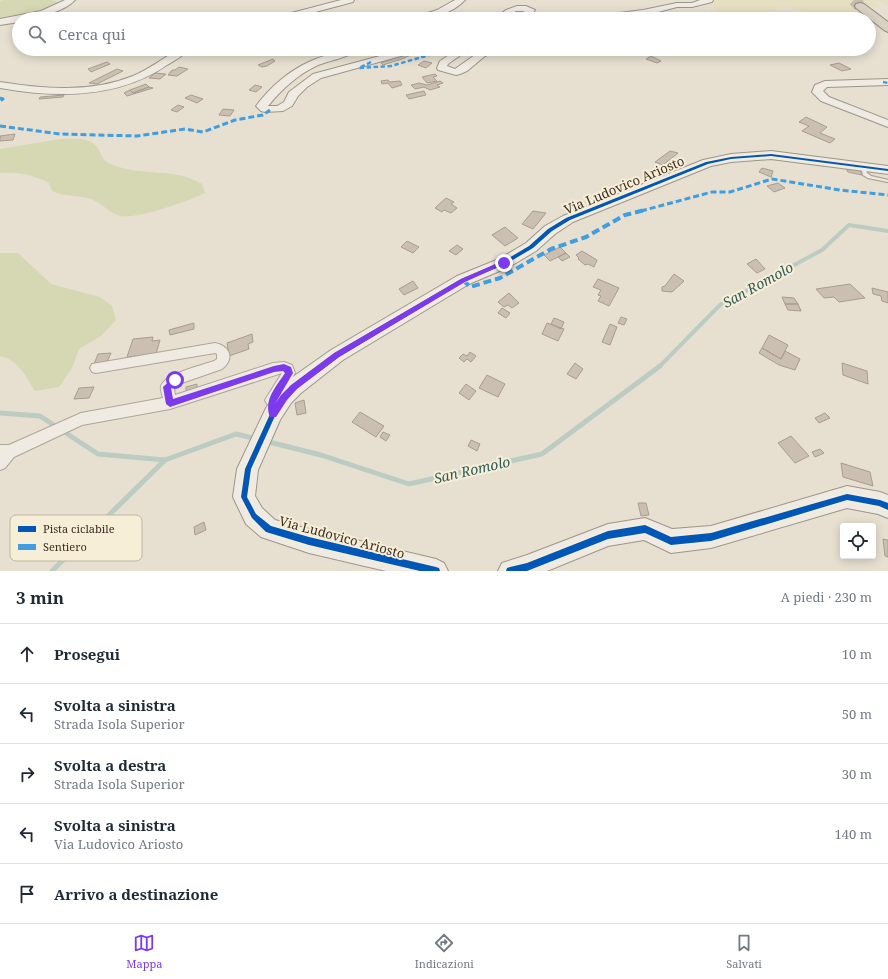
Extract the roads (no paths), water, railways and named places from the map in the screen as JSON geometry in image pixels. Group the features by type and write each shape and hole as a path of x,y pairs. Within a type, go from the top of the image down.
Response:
{"highway":[{"path":"860,6 868,12"},
{"path":"876,19 888,28"}],"street":[{"path":"46,12 71,0"},
{"path":"305,12 350,0"},
{"path":"440,12 461,0"},
{"path":"647,12 677,5 692,5 709,0"},
{"path":"509,12 516,8 527,8 531,10 530,12"},
{"path":"0,22 12,20"},
{"path":"0,85 53,91 119,85 138,78 173,56"},
{"path":"334,56 306,66 270,95 262,106 270,110 279,109 288,104 293,94 303,85 317,76 390,56"},
{"path":"454,56 443,63 442,68 456,72 463,69 479,56"},
{"path":"888,82 841,82 825,84 819,87 817,92 825,99 888,124"},
{"name":"Via Ludovico Ariosto","path":"436,571 309,541 268,529 254,516 244,497 248,469 273,414 284,397 294,387 337,355 463,280 504,263 532,247 550,230 568,220 707,163 731,158 771,155 888,170"},
{"path":"96,368 215,348 220,349 223,353 223,361 218,365 175,380 167,387 170,404"},
{"path":"0,463 4,452 81,420 170,404 284,367 288,369 289,373 272,400 271,407 273,414"},
{"path":"510,571 527,567 608,535 644,529 671,540 710,537 822,505 847,496 880,503 888,507"}],"lane":[{"path":"863,166 865,174 870,177 888,181"}],"waterway":[{"name":"San Romolo","path":"660,366 720,305 822,250 849,225 888,231"},
{"name":"San Romolo","path":"265,441 321,455 409,484 542,454 660,366"},
{"name":"San Romolo","path":"0,413 40,416 98,454 165,460"},
{"name":"San Romolo","path":"165,460 236,434 257,439"},
{"path":"109,515 165,460"},
{"path":"52,571 62,561"}],"tunnel":[{"path":"854,0 860,6"}]}
